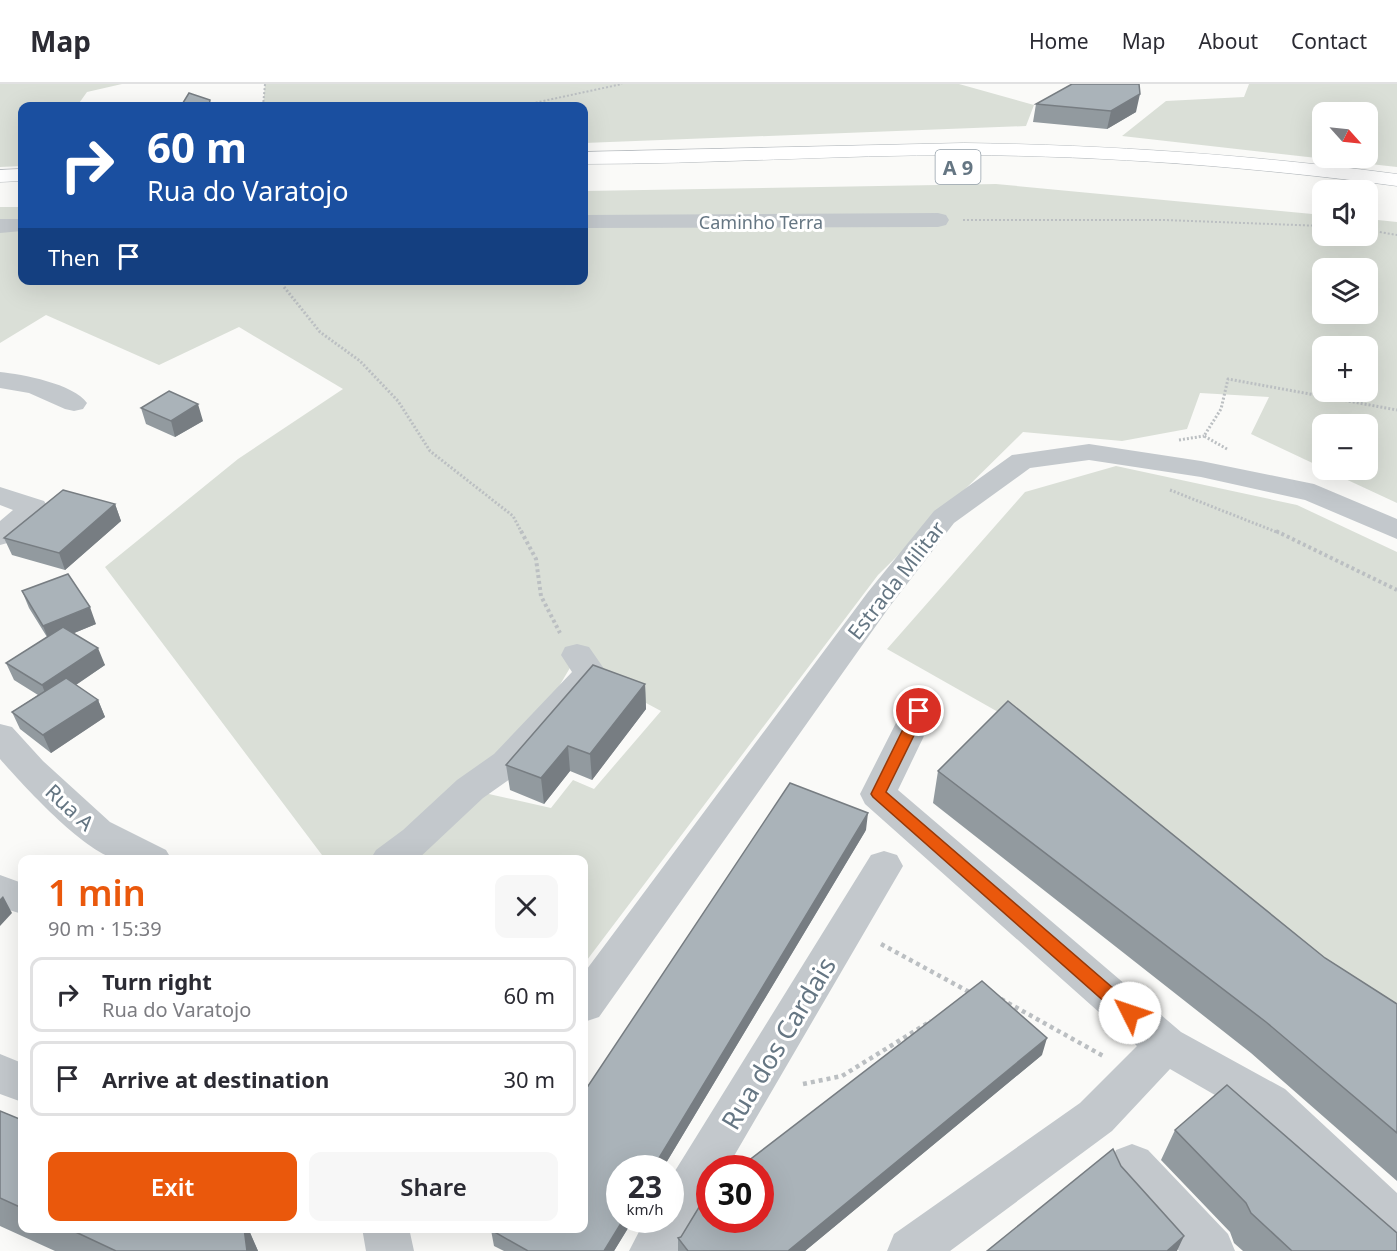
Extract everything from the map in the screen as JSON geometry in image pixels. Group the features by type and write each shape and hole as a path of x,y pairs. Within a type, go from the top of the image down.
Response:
{"highway":[{"name":"A 9","path":"588,158 952,149 1047,151 1223,161 1397,180"},
{"name":"A 9","path":"588,176 761,170 1009,168 1100,170 1312,188"},
{"path":"0,176 18,175"},
{"path":"0,194 18,194"},
{"path":"1378,196 1397,199"}],"street":[{"name":"Caminho Terra","path":"588,222 938,220"},
{"path":"0,226 18,225"},
{"path":"0,380 17,381 74,403"},
{"name":"Estrada Militar","path":"588,999 879,599 944,517 1022,461 1089,452 1201,469 1314,493 1397,530"},
{"path":"0,496 34,507 0,536"},
{"path":"396,855 416,840 470,789 507,763 590,673 577,655"},
{"path":"919,711 878,794 1152,1060 1269,1102 1397,1224"},
{"name":"Rua A","path":"0,736 30,770 97,832 143,855"},
{"name":"Rua dos Cardais","path":"653,1251 884,866"},
{"path":"0,890 18,897"},
{"path":"910,1251 1096,1117 1152,1060"},
{"path":"0,1073 18,1081"},
{"path":"1132,1165 1211,1251"},
{"path":"386,1233 390,1251"}],"path":[{"path":"263,102 265,84"},
{"path":"539,102 622,84"},
{"path":"938,220 1166,220 1312,226"},
{"path":"1378,232 1397,235"},
{"path":"284,287 320,332 360,361 398,401 430,451 513,516 536,559 540,596 562,638 577,655"},
{"path":"1264,482 1254,464 1204,436 1221,409 1228,379 1397,410"},
{"path":"1164,488 1259,523 1397,590"},
{"path":"881,944 974,994 964,1001"},
{"path":"994,994 1152,1060"},
{"path":"803,1084 842,1076 933,1020"}],"shaded area":[{"path":"0,84 122,84 87,92 80,102 18,102 18,166 0,167"},
{"path":"265,84 959,84 1034,105 1026,126 588,143 588,102 263,102"},
{"path":"1249,84 1397,84 1397,167 1378,165 1378,102 1312,102 1312,157 1122,136 1166,101 1244,97"},
{"path":"996,184 1312,214 1312,246 1378,246 1378,220 1397,222 1397,503 1348,480 1378,480 1378,414 1312,414 1312,463 1251,434 1269,397 1200,393 1187,429 1122,441 1023,432 878,575 588,959 588,855 322,855 105,567 238,459 343,389 239,327 159,365 46,315 0,343 0,207 18,207 18,285 588,285 588,191","holes":["577,656 590,673 661,711 594,789 573,780 551,808 471,790 526,742"]},
{"path":"1116,466 1297,505 1397,552 1397,1015 1037,734 887,649 1025,492"}],"building":[{"path":"1072,84 1139,84 1140,94 1111,111 1036,104"},
{"path":"189,93 210,100 210,102 183,102"},
{"path":"169,391 198,404 171,421 141,408"},
{"path":"63,490 115,504 59,553 4,538"},
{"path":"68,574 90,607 43,626 22,591"},
{"path":"63,627 98,648 42,685 6,663"},
{"path":"593,665 645,684 590,754 568,746 541,778 506,765"},
{"path":"66,678 98,700 43,735 12,712"},
{"path":"1008,701 1325,958 1397,1004 1397,1133 1266,1022 938,771"},
{"path":"790,783 868,813 661,1155 606,1155 606,1233 615,1233 604,1251 528,1251 496,1233 588,1233 588,1086"},
{"path":"982,981 1047,1038 788,1251 688,1251 678,1238 684,1233 696,1212 696,1233 774,1233 774,1155 756,1155"},
{"path":"1227,1085 1397,1233 1397,1251 1292,1251 1251,1213 1246,1203 1175,1130"},
{"path":"0,1111 18,1118 18,1206 0,1198"},
{"path":"1113,1149 1121,1166 1184,1236 1167,1251 987,1251"},
{"path":"78,1233 245,1233 247,1251 116,1251"}],"route":[{"path":"919,711 878,794 1130,1013"}]}
